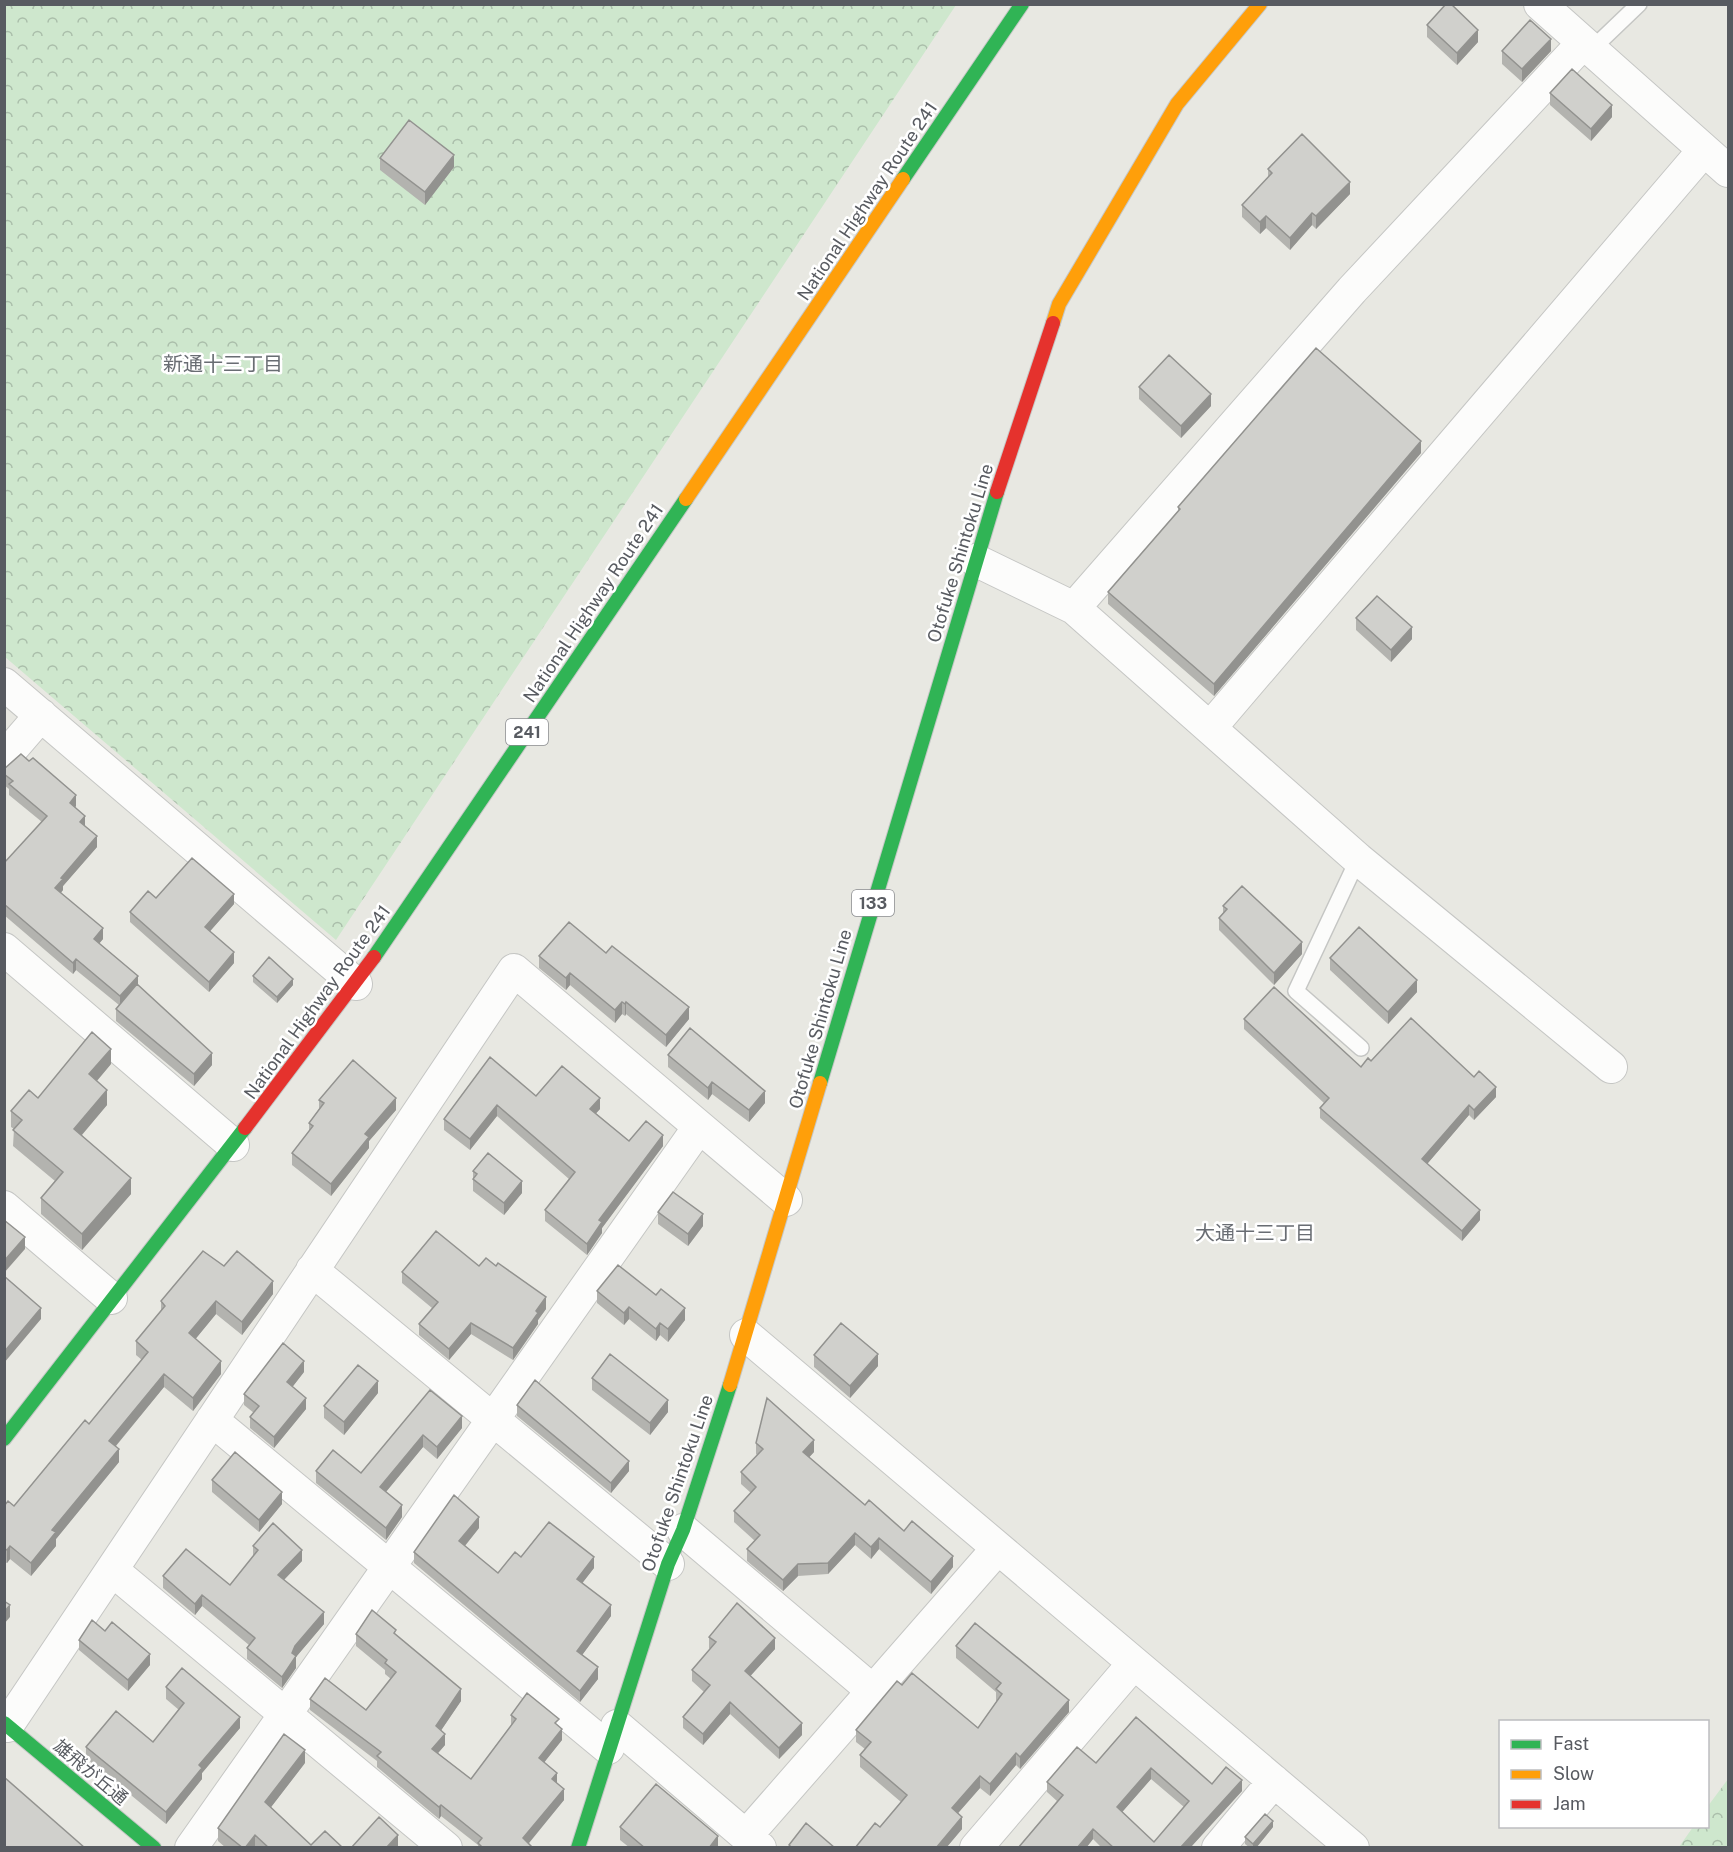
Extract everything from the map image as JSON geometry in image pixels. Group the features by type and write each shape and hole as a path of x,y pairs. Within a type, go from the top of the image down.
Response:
{"main road":[{"name":"National Highway Route 241","path":"4,1439 111,1298 234,1145 356,984 1022,4"},
{"name":"Otofuke Shintoku Line","path":"578,1848 668,1564 683,1530 746,1335 975,560 1059,304 1177,104 1260,4"},
{"name":"雄飛が丘通","path":"6,1724 153,1848"}],"street":[{"path":"1540,4 1728,171"},
{"path":"1074,608 1352,290 1587,46"},
{"path":"1210,728 1704,150"},
{"path":"975,560 1074,608 1358,859 1611,1067"},
{"path":"4,684 356,984"},
{"path":"4,758 41,715"},
{"path":"4,949 234,1145"},
{"path":"6,1724 112,1570 514,970 786,1200"},
{"path":"191,1848 699,1127"},
{"path":"4,1207 111,1298"},
{"path":"312,1270 668,1564"},
{"path":"746,1335 1353,1848"},
{"path":"212,1420 389,1567 753,1842 873,1691 998,1548"},
{"path":"683,1530 873,1691"},
{"path":"112,1570 446,1848"},
{"path":"976,1848 1134,1663"},
{"path":"1218,1848 1274,1781"}],"lane":[{"path":"1587,46 1639,4"},
{"path":"1358,859 1296,991 1360,1048"}],"green space":[{"path":"5,5 956,5 336,940 5,657"},
{"path":"1728,1779 1728,1847 1679,1847 1692,1828 1709,1828 1709,1805"}],"building":[{"path":"1446,4 1451,4 1478,30 1457,53 1427,25"},
{"path":"1530,20 1551,39 1522,69 1502,51"},
{"path":"1572,69 1612,105 1591,129 1550,93"},
{"path":"409,120 454,155 425,192 380,158"},
{"path":"1302,134 1350,182 1316,216 1312,213 1290,238 1266,216 1260,222 1242,205 1272,173 1268,169"},
{"path":"1316,348 1421,441 1214,684 1108,592 1180,509 1178,507"},
{"path":"1169,355 1211,394 1181,426 1139,387"},
{"path":"1377,596 1412,627 1391,650 1356,618"},
{"path":"21,754 29,761 33,758 76,795 70,803 85,816 80,822 97,836 55,888 103,928 94,939 138,976 120,996 76,959 73,963 4,904 4,863 47,816 9,784 13,781 4,774 4,769"},
{"path":"192,858 234,894 205,927 234,952 209,982 130,912 148,891 156,898"},
{"path":"1242,886 1302,942 1274,973 1219,918 1227,909 1223,906"},
{"path":"569,922 606,953 612,946 689,1007 666,1035 626,1002 625,1004 622,1002 615,1010 570,973 566,978 539,956"},
{"path":"1359,927 1417,980 1388,1012 1330,958"},
{"path":"269,957 293,979 277,997 253,976"},
{"path":"137,984 212,1053 194,1074 116,1009"},
{"path":"1274,987 1361,1067 1368,1058 1371,1061 1411,1018 1474,1077 1479,1071 1496,1087 1474,1110 1469,1105 1422,1159 1480,1210 1462,1231 1320,1108 1329,1098 1244,1019"},
{"path":"690,1028 765,1091 749,1110 712,1082 708,1088 668,1055"},
{"path":"92,1032 111,1049 89,1074 107,1090 74,1129 131,1178 82,1234 41,1198 63,1172 13,1130 22,1120 11,1111 29,1090 38,1098"},
{"path":"490,1057 536,1096 562,1066 600,1098 590,1109 629,1141 646,1121 663,1135 599,1220 602,1222 587,1244 545,1210 575,1172 497,1105 470,1139 444,1119"},
{"path":"353,1060 396,1098 365,1134 369,1137 331,1184 292,1153 313,1126 309,1123 324,1103 319,1100"},
{"path":"488,1153 522,1181 504,1203 473,1179 477,1174 473,1171"},
{"path":"673,1192 703,1214 688,1234 658,1212"},
{"path":"4,1220 25,1237 4,1261"},
{"path":"436,1231 479,1266 486,1258 496,1266 498,1263 546,1297 536,1311 538,1313 513,1348 471,1323 449,1349 419,1324 438,1302 402,1272"},
{"path":"203,1251 224,1266 237,1251 273,1281 242,1322 216,1301 189,1333 221,1361 193,1398 164,1374 109,1441 119,1449 52,1530 56,1532 31,1563 10,1546 7,1550 4,1548 4,1506 8,1501 14,1506 85,1420 89,1424 148,1352 136,1341 165,1306 161,1301"},
{"path":"618,1265 656,1295 661,1289 685,1308 668,1329 660,1323 656,1329 629,1307 624,1313 597,1291"},
{"path":"4,1276 41,1308 4,1352"},
{"path":"841,1323 878,1354 850,1386 814,1355"},
{"path":"283,1343 304,1361 287,1382 306,1398 274,1437 250,1417 259,1406 244,1394"},
{"path":"610,1354 668,1400 650,1423 592,1378"},
{"path":"358,1365 378,1381 344,1422 324,1406"},
{"path":"535,1380 629,1461 611,1483 517,1405"},
{"path":"430,1390 462,1416 437,1447 423,1435 380,1487 402,1505 386,1528 316,1471 333,1450 361,1473"},
{"path":"767,1398 814,1440 803,1452 865,1505 869,1500 904,1531 912,1521 953,1556 931,1582 879,1538 871,1547 855,1533 828,1563 798,1564 783,1580 747,1549 760,1535 734,1511 756,1487 741,1472 763,1449 756,1443"},
{"path":"235,1452 282,1492 259,1520 212,1480"},
{"path":"454,1495 479,1517 459,1541 498,1573 515,1552 521,1557 549,1522 594,1557 577,1579 611,1605 577,1651 598,1667 580,1691 414,1552"},
{"path":"273,1523 302,1550 278,1575 324,1612 295,1646 292,1653 296,1656 282,1677 247,1648 255,1638 202,1595 195,1604 163,1576 186,1549 230,1585 258,1550 253,1546"},
{"path":"4,1601 10,1605 4,1612"},
{"path":"737,1603 775,1638 745,1671 802,1723 779,1748 730,1702 703,1734 683,1717 710,1685 692,1670 716,1642 709,1637"},
{"path":"372,1610 396,1630 394,1633 461,1689 436,1726 445,1734 432,1749 471,1779 516,1719 511,1715 527,1693 559,1719 555,1723 562,1729 539,1758 557,1773 552,1779 564,1789 523,1838 533,1848 483,1848 478,1843 482,1838 441,1805 439,1807 377,1756 381,1752 310,1699 325,1678 366,1710 396,1672 385,1663 387,1660 356,1634"},
{"path":"92,1620 105,1631 112,1622 150,1654 128,1680 79,1640"},
{"path":"975,1623 1069,1700 1020,1757 1016,1753 990,1784 980,1776 952,1808 962,1817 936,1848 855,1848 875,1823 880,1827 907,1795 860,1755 871,1742 856,1730 897,1681 902,1685 912,1673 978,1728 1002,1694 996,1689 1001,1683 956,1646"},
{"path":"182,1668 240,1717 199,1765 202,1768 166,1812 86,1747 116,1711 153,1742 184,1703 166,1687"},
{"path":"1136,1717 1212,1784 1226,1767 1242,1780 1180,1848 1114,1848 1093,1829 1077,1848 1018,1848 1063,1795 1047,1782 1077,1747 1096,1763","holes":["1151,1768 1189,1801 1154,1842 1117,1807"]},
{"path":"284,1734 305,1750 265,1802 311,1845 325,1831 343,1848 269,1848 255,1835 243,1848 218,1828"},
{"path":"4,1777 85,1848 4,1848"},
{"path":"656,1784 718,1836 709,1848 645,1848 620,1827"},
{"path":"1265,1814 1273,1821 1253,1844 1245,1837"},
{"path":"379,1817 398,1835 386,1848 351,1848"},
{"path":"806,1823 835,1848 792,1848 789,1845"}],"traffic: fast":[{"path":"903,179 1022,4"},
{"path":"820,1083 997,492"},
{"path":"374,957 686,499"},
{"path":"4,1439 245,1128"},
{"path":"578,1848 668,1564 683,1530 730,1385"},
{"path":"4,1723 154,1848"}],"traffic: slow":[{"path":"1053,323 1059,304 1177,104 1260,4"},
{"path":"686,499 903,179"},
{"path":"730,1385 820,1083"}],"traffic: jam":[{"path":"997,492 1053,323"},
{"path":"245,1128 374,957"}],"district":[{"name":"新通十三丁目","path":"223,364"},
{"name":"大通十三丁目","path":"1255,1233"}]}
